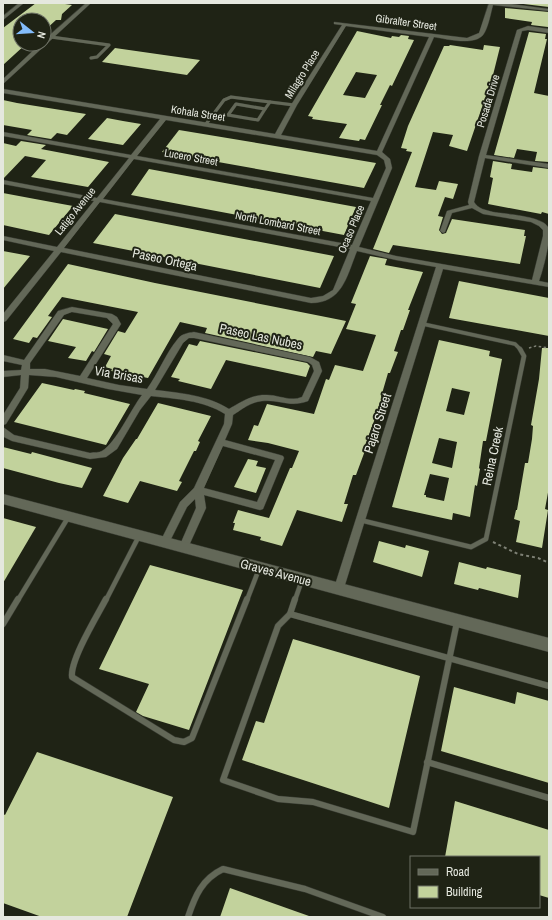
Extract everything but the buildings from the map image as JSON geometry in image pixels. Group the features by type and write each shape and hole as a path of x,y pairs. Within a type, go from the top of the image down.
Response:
{"street":[{"path":"3,18 22,3"},
{"path":"52,36 89,3"},
{"path":"492,3 549,10"},
{"name":"Gibralter Street","path":"336,23 460,40 472,39 481,34 492,3"},
{"name":"Milagro Place","path":"276,136 345,24"},
{"name":"Posada Drive","path":"473,206 471,202 482,156 520,30 528,28 549,30"},
{"path":"379,153 432,36"},
{"path":"3,82 35,52"},
{"name":"Kohala Street","path":"3,91 379,153 388,159"},
{"name":"Latigo Avenue","path":"3,319 164,118"},
{"name":"Lucero Street","path":"3,134 375,200"},
{"path":"482,156 549,166"},
{"name":"Ocaso Place","path":"323,300 331,296 336,291 389,168 388,159"},
{"name":"North Lombard Street","path":"3,182 355,248 440,266 549,285"},
{"path":"443,231 450,212 473,206 483,212 532,220 539,223 545,228 546,236 535,282"},
{"name":"Paseo Ortega","path":"3,238 307,300 323,300"},
{"name":"Pajaro Street","path":"339,588 440,266"},
{"path":"3,422 24,388 26,367 56,319 65,311 78,310 114,319 117,324 116,328 82,380"},
{"name":"Paseo Las Nubes","path":"148,393 180,340 194,335 310,360 316,364 318,371 305,399 296,403 290,403 263,397 242,404 229,413"},
{"name":"Via Brisas","path":"3,358 13,358 26,367 45,372 129,390 169,394 221,407 229,413"},
{"name":"Via Brisas","path":"3,374 26,367"},
{"path":"3,430 12,438 90,456 103,455 114,447 137,408 148,393"},
{"path":"165,542 183,504 198,490 221,442 228,424 229,413"},
{"path":"198,490 260,506 280,458 221,442"},
{"path":"184,547 201,508 198,490"},
{"name":"Graves Avenue","path":"3,498 549,645"}],"lane":[{"path":"52,37 109,46 97,58 91,58"},
{"path":"206,124 227,98 236,97 294,105"},
{"path":"266,109 236,104 228,115 258,120 266,109 270,102"},
{"path":"423,324 515,344 521,350"},
{"name":"Reina Creek","path":"486,539 524,356 521,350"},
{"path":"3,624 69,516"},
{"path":"360,520 471,547 486,539"},
{"path":"139,535 76,657 71,670 72,677 174,740 184,742 192,738 259,567"},
{"path":"303,579 290,614 278,626 223,780 278,799 313,802 413,832 458,620"},
{"path":"290,614 549,686"},
{"path":"427,762 549,798"},
{"path":"188,917 195,898 205,880 223,869 305,889 383,917"}],"path":[{"path":"521,350 536,346 549,348"},
{"path":"486,539 518,554 538,558 549,563"}]}
